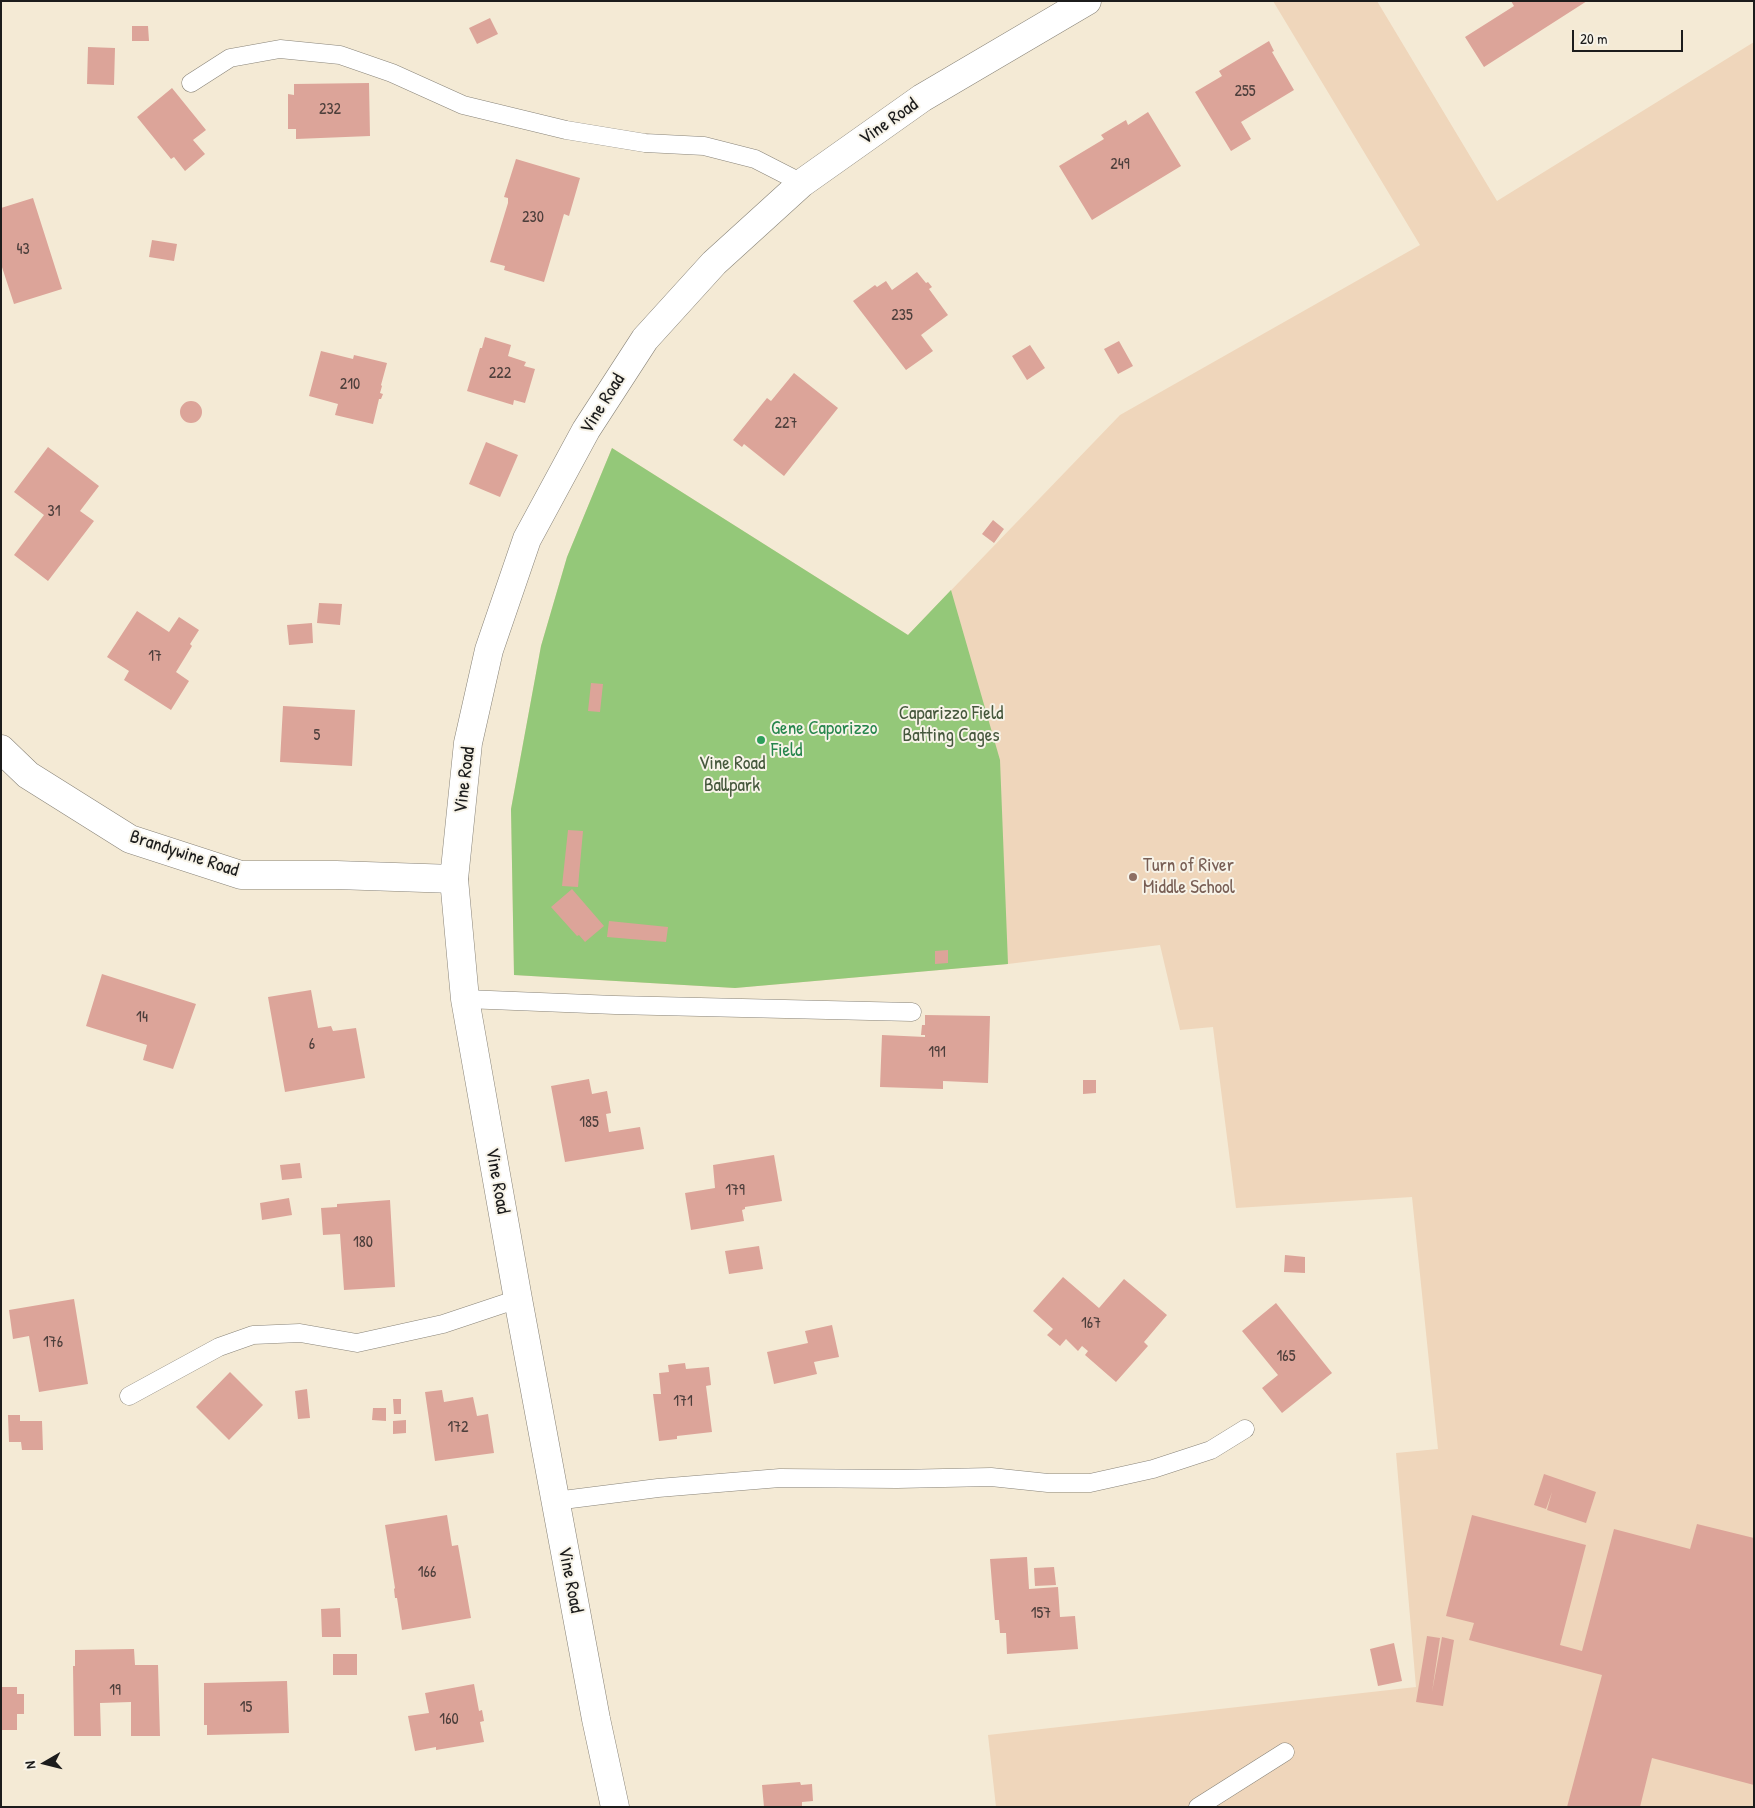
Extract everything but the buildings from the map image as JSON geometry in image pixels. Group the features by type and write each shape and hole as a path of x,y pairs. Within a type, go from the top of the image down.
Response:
{"street":[{"name":"Vine Road","path":"615,1807 596,1719 555,1501 465,999 454,879 468,743 490,650 528,539 586,430 645,339 714,263 802,183 922,98 1087,1"},
{"name":"Brandywine Road","path":"1,748 28,775 130,839 242,875 336,875 454,879"}],"lane":[{"path":"191,83 230,58 280,49 340,55 392,73 463,105 566,130 645,142 704,146 755,159 802,183"},
{"path":"465,999 616,1005 912,1012"},
{"path":"129,1396 219,1347 253,1335 300,1333 356,1343 443,1324 518,1299"},
{"path":"555,1501 658,1488 780,1478 897,1479 991,1477 1048,1483 1090,1483 1153,1469 1211,1450 1245,1429"},
{"path":"1198,1807 1284,1752"}],"shaded area":[{"name":"Turn of River Middle School","path":"1273,1 1377,1 1497,201 1754,42 1754,1807 996,1807 988,1735 1416,1687 1396,1453 1438,1449 1412,1197 1236,1208 1213,1027 1180,1030 1160,945 1008,964 735,988 514,975 511,809 541,646 567,557 612,448 908,635 1120,415 1420,245"}],"green space":[{"name":"Vine Road Ballpark","path":"612,448 908,635 951,590 1000,760 1008,964 735,988 514,975 511,809 541,646 567,557"}],"place":[{"name":"Gene Caporizzo Field","path":"761,740"},
{"name":"Turn of River Middle School","path":"1133,877"}],"park label":[{"name":"Caparizzo Field Batting Cages","path":"951,725"}]}
